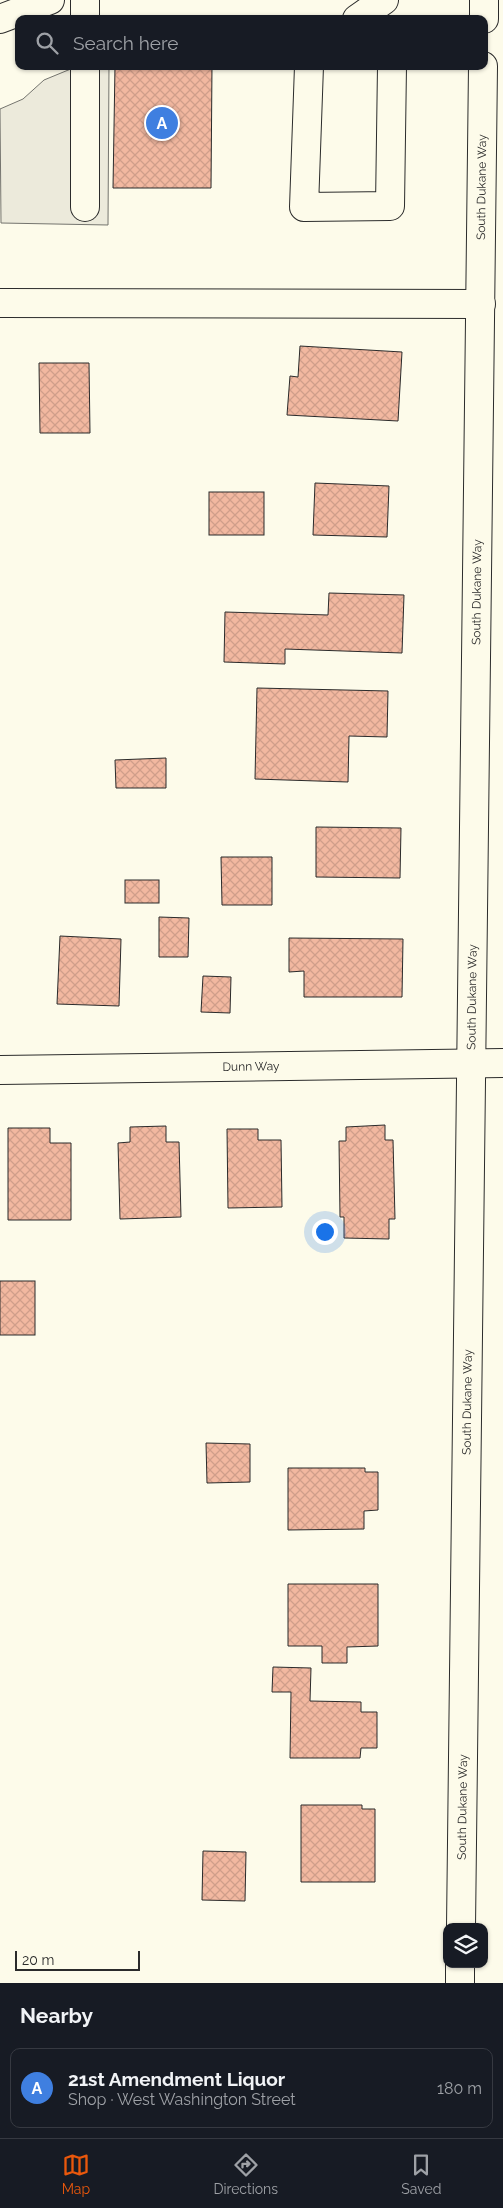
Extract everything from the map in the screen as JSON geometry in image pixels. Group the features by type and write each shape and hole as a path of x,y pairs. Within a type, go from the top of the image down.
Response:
{"street":[{"path":"0,19 50,0"},
{"path":"86,0 86,15"},
{"path":"363,15 384,0"},
{"path":"393,0 393,15"},
{"path":"484,0 484,15"},
{"path":"85,70 85,207"},
{"path":"309,70 304,207 390,206 392,70"},
{"name":"South Dukane Way","path":"461,1923 483,70"},
{"path":"0,303 481,304"},
{"name":"Dunn Way","path":"0,1070 503,1062"},
{"path":"460,1968 460,1983"}],"shaded area":[{"path":"68,70 109,70 108,225 1,223 0,109 23,99 44,80"}],"building":[{"path":"115,70 212,70 211,188 113,188"},
{"path":"300,346 402,352 398,421 287,415 290,376 298,377"},
{"path":"39,363 89,363 90,433 40,433"},
{"path":"315,483 389,486 387,537 313,535"},
{"path":"209,492 264,492 264,535 209,535"},
{"path":"329,593 404,595 402,653 285,649 285,664 224,662 225,612 328,615"},
{"path":"257,688 388,691 387,737 349,736 348,782 255,779"},
{"path":"166,758 166,788 116,788 115,760"},
{"path":"316,827 401,828 400,878 316,877"},
{"path":"221,857 272,857 272,905 222,905"},
{"path":"125,880 159,880 159,903 125,903"},
{"path":"159,917 189,918 188,957 159,957"},
{"path":"60,936 121,939 119,1006 57,1004"},
{"path":"289,938 403,939 402,997 304,997 304,971 289,972"},
{"path":"203,976 231,977 230,1013 201,1012"},
{"path":"385,1125 385,1140 393,1140 395,1219 389,1219 389,1239 344,1238 344,1217 340,1217 339,1141 346,1141 346,1127"},
{"path":"166,1126 166,1142 179,1142 181,1217 120,1219 118,1143 130,1142 130,1127"},
{"path":"8,1128 50,1128 50,1143 71,1143 71,1220 8,1220"},
{"path":"227,1129 258,1129 258,1140 281,1140 282,1207 228,1208"},
{"path":"0,1281 35,1281 35,1335 0,1335"},
{"path":"206,1443 250,1444 250,1482 207,1483"},
{"path":"288,1468 365,1468 365,1472 378,1472 378,1510 364,1511 364,1529 288,1530"},
{"path":"288,1584 378,1584 378,1646 347,1647 347,1663 322,1663 322,1646 288,1646"},
{"path":"273,1667 311,1668 310,1701 361,1702 361,1712 377,1712 377,1748 361,1748 360,1758 290,1758 291,1692 272,1692"},
{"path":"301,1805 362,1805 362,1809 375,1809 375,1882 301,1882"},
{"path":"203,1851 246,1852 245,1901 202,1900"}],"place":[{"name":"21st Amendment Liquor","path":"162,123"}]}
